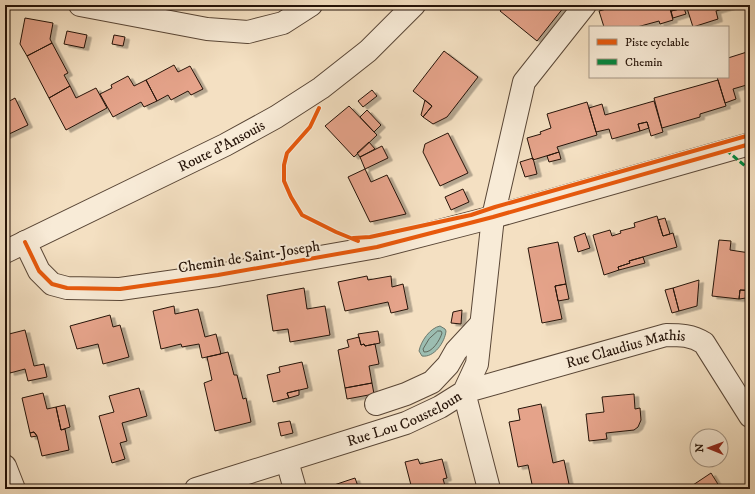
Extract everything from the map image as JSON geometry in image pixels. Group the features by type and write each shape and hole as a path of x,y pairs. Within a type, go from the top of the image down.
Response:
{"street":[{"path":"80,5 207,29 248,32 283,23 311,5"},
{"name":"Rue Lou Cousteloun","path":"196,489 406,424 440,407 464,392 477,364 493,217 524,82 585,5"},
{"name":"Route d'Ansouis","path":"5,252 225,145 276,116 327,83 368,51 403,9"},
{"name":"Chemin de Saint-Joseph","path":"25,242 39,271 52,284 67,288 120,289 218,275 377,248 493,217 750,144"},
{"path":"376,404 406,394 432,382 448,365 456,351 481,324"},
{"name":"Rue Claudius Mathis","path":"464,392 666,335 679,335 695,337 704,343 750,416"},
{"path":"464,392 489,489"},
{"path":"288,461 295,489"},
{"path":"5,466 14,489"}],"water":[{"path":"440,326 446,331 444,340 435,352 422,356 419,351 424,339 429,332"}],"building":[{"path":"219,5 252,5 252,7"},
{"path":"505,5 561,5 564,7 537,41 500,11"},
{"path":"621,5 623,5 624,9 637,5 669,5 673,20 660,24 659,21 641,26 604,26 599,11"},
{"path":"669,5 683,5 684,8 671,11"},
{"path":"686,5 736,5 716,11 718,19 693,26"},
{"path":"684,8 686,14 673,18 671,11"},
{"path":"25,18 53,23 50,39 52,43 27,56 20,44"},
{"path":"67,31 87,35 84,48 64,44"},
{"path":"114,35 125,37 123,46 112,44"},
{"path":"52,43 68,73 64,75 70,86 49,98 27,56"},
{"path":"444,51 478,77 447,117 433,124 423,117 432,106 413,91"},
{"path":"750,51 750,84 733,89 736,99 725,103 717,78 729,78 729,58"},
{"path":"174,65 178,72 190,66 203,89 191,95 188,91 171,100 168,95 157,101 146,80"},
{"path":"128,76 134,86 146,80 157,101 144,107 141,102 113,117 100,94 112,88 111,85"},
{"path":"718,80 726,106 700,114 700,117 662,128 654,98"},
{"path":"70,86 76,98 96,88 107,108 66,130 49,98"},
{"path":"372,90 377,96 363,107 358,101"},
{"path":"15,98 28,125 5,136 5,102 6,103"},
{"path":"425,100 432,106 423,117 421,115"},
{"path":"654,101 663,132 651,136 647,122 638,124 640,131 612,139 609,129 596,132 589,108 602,104 605,115"},
{"path":"587,102 597,135 557,147 559,152 533,160 527,138 541,134 540,132 551,128 547,114"},
{"path":"349,106 377,135 354,157 325,126"},
{"path":"367,110 381,125 374,132 360,117"},
{"path":"647,122 649,128 640,131 638,124"},
{"path":"448,133 468,173 440,186 423,152 425,144"},
{"path":"369,142 375,149 360,157 357,153"},
{"path":"382,146 388,158 365,169 360,157"},
{"path":"559,152 561,159 549,162 547,156"},
{"path":"533,158 537,174 525,177 520,162"},
{"path":"365,169 371,182 387,175 406,214 370,222 348,177"},
{"path":"463,189 469,202 451,210 445,197"},
{"path":"657,216 663,236 673,233 677,247 629,261 630,263 618,267 619,270 604,275 593,235 610,230 612,236 621,233 620,231 635,227 634,223"},
{"path":"665,218 670,234 663,236 658,220"},
{"path":"585,233 590,248 578,252 574,237"},
{"path":"719,240 731,241 730,250 750,253 750,291 740,290 739,299 712,296"},
{"path":"558,242 566,284 555,286 562,319 542,323 528,248"},
{"path":"643,257 645,263 619,270 618,267 630,263 629,261"},
{"path":"367,276 368,280 391,276 392,287 403,284 408,309 391,313 388,302 345,311 338,282"},
{"path":"699,280 697,306 679,311 673,288"},
{"path":"566,284 569,299 558,301 555,286"},
{"path":"304,288 307,309 325,306 330,335 290,342 288,329 273,331 267,295"},
{"path":"673,288 679,311 672,313 665,290"},
{"path":"740,290 747,290 746,298 739,299"},
{"path":"174,306 175,314 198,309 205,337 216,334 221,354 202,358 199,344 182,347 181,344 161,349 153,311"},
{"path":"462,310 461,324 451,323 453,312"},
{"path":"110,315 113,327 120,325 129,357 103,364 98,344 77,349 70,326"},
{"path":"25,330 34,366 44,364 47,377 28,381 25,369 10,373 5,352 5,335"},
{"path":"378,331 380,343 365,346 364,344 361,345 358,334"},
{"path":"359,337 361,345 364,344 365,346 375,344 379,364 369,366 372,383 345,388 338,350 349,347 347,340"},
{"path":"228,352 234,375 237,375 243,399 246,398 251,422 215,431 204,383 212,380 207,357"},
{"path":"302,362 308,388 287,393 289,398 273,402 267,375 280,372 279,367"},
{"path":"372,383 374,394 347,399 345,388"},
{"path":"139,388 147,416 122,423 127,441 120,443 125,459 112,463 99,416 114,412 109,396"},
{"path":"299,390 299,395 289,398 287,393"},
{"path":"43,393 47,409 56,407 61,430 65,429 69,450 42,456 37,436 34,432 30,433 22,398"},
{"path":"634,394 635,409 640,408 641,420 638,427 634,430 606,433 607,439 589,441 586,414 604,412 602,397"},
{"path":"541,404 553,463 564,460 570,489 533,489 528,465 518,467 509,422 520,420 518,409"},
{"path":"65,405 70,427 61,430 56,407"},
{"path":"290,421 293,433 281,436 278,423"},
{"path":"34,432 37,436 31,437 30,433"},
{"path":"418,459 420,464 442,459 447,478 443,479 446,489 412,489 405,462"},
{"path":"711,473 721,489 687,489"},
{"path":"355,478 359,489 328,489 328,487"}],"marked path":[{"path":"726,150 750,170"}],"cycle path":[{"path":"319,108 310,127 287,153 284,165 284,181 291,197 302,215 358,241"},
{"path":"353,238 370,237 471,215 750,135"},
{"path":"25,242 39,271 52,284 67,288 120,289 218,275 377,247 493,217 750,144"}]}
